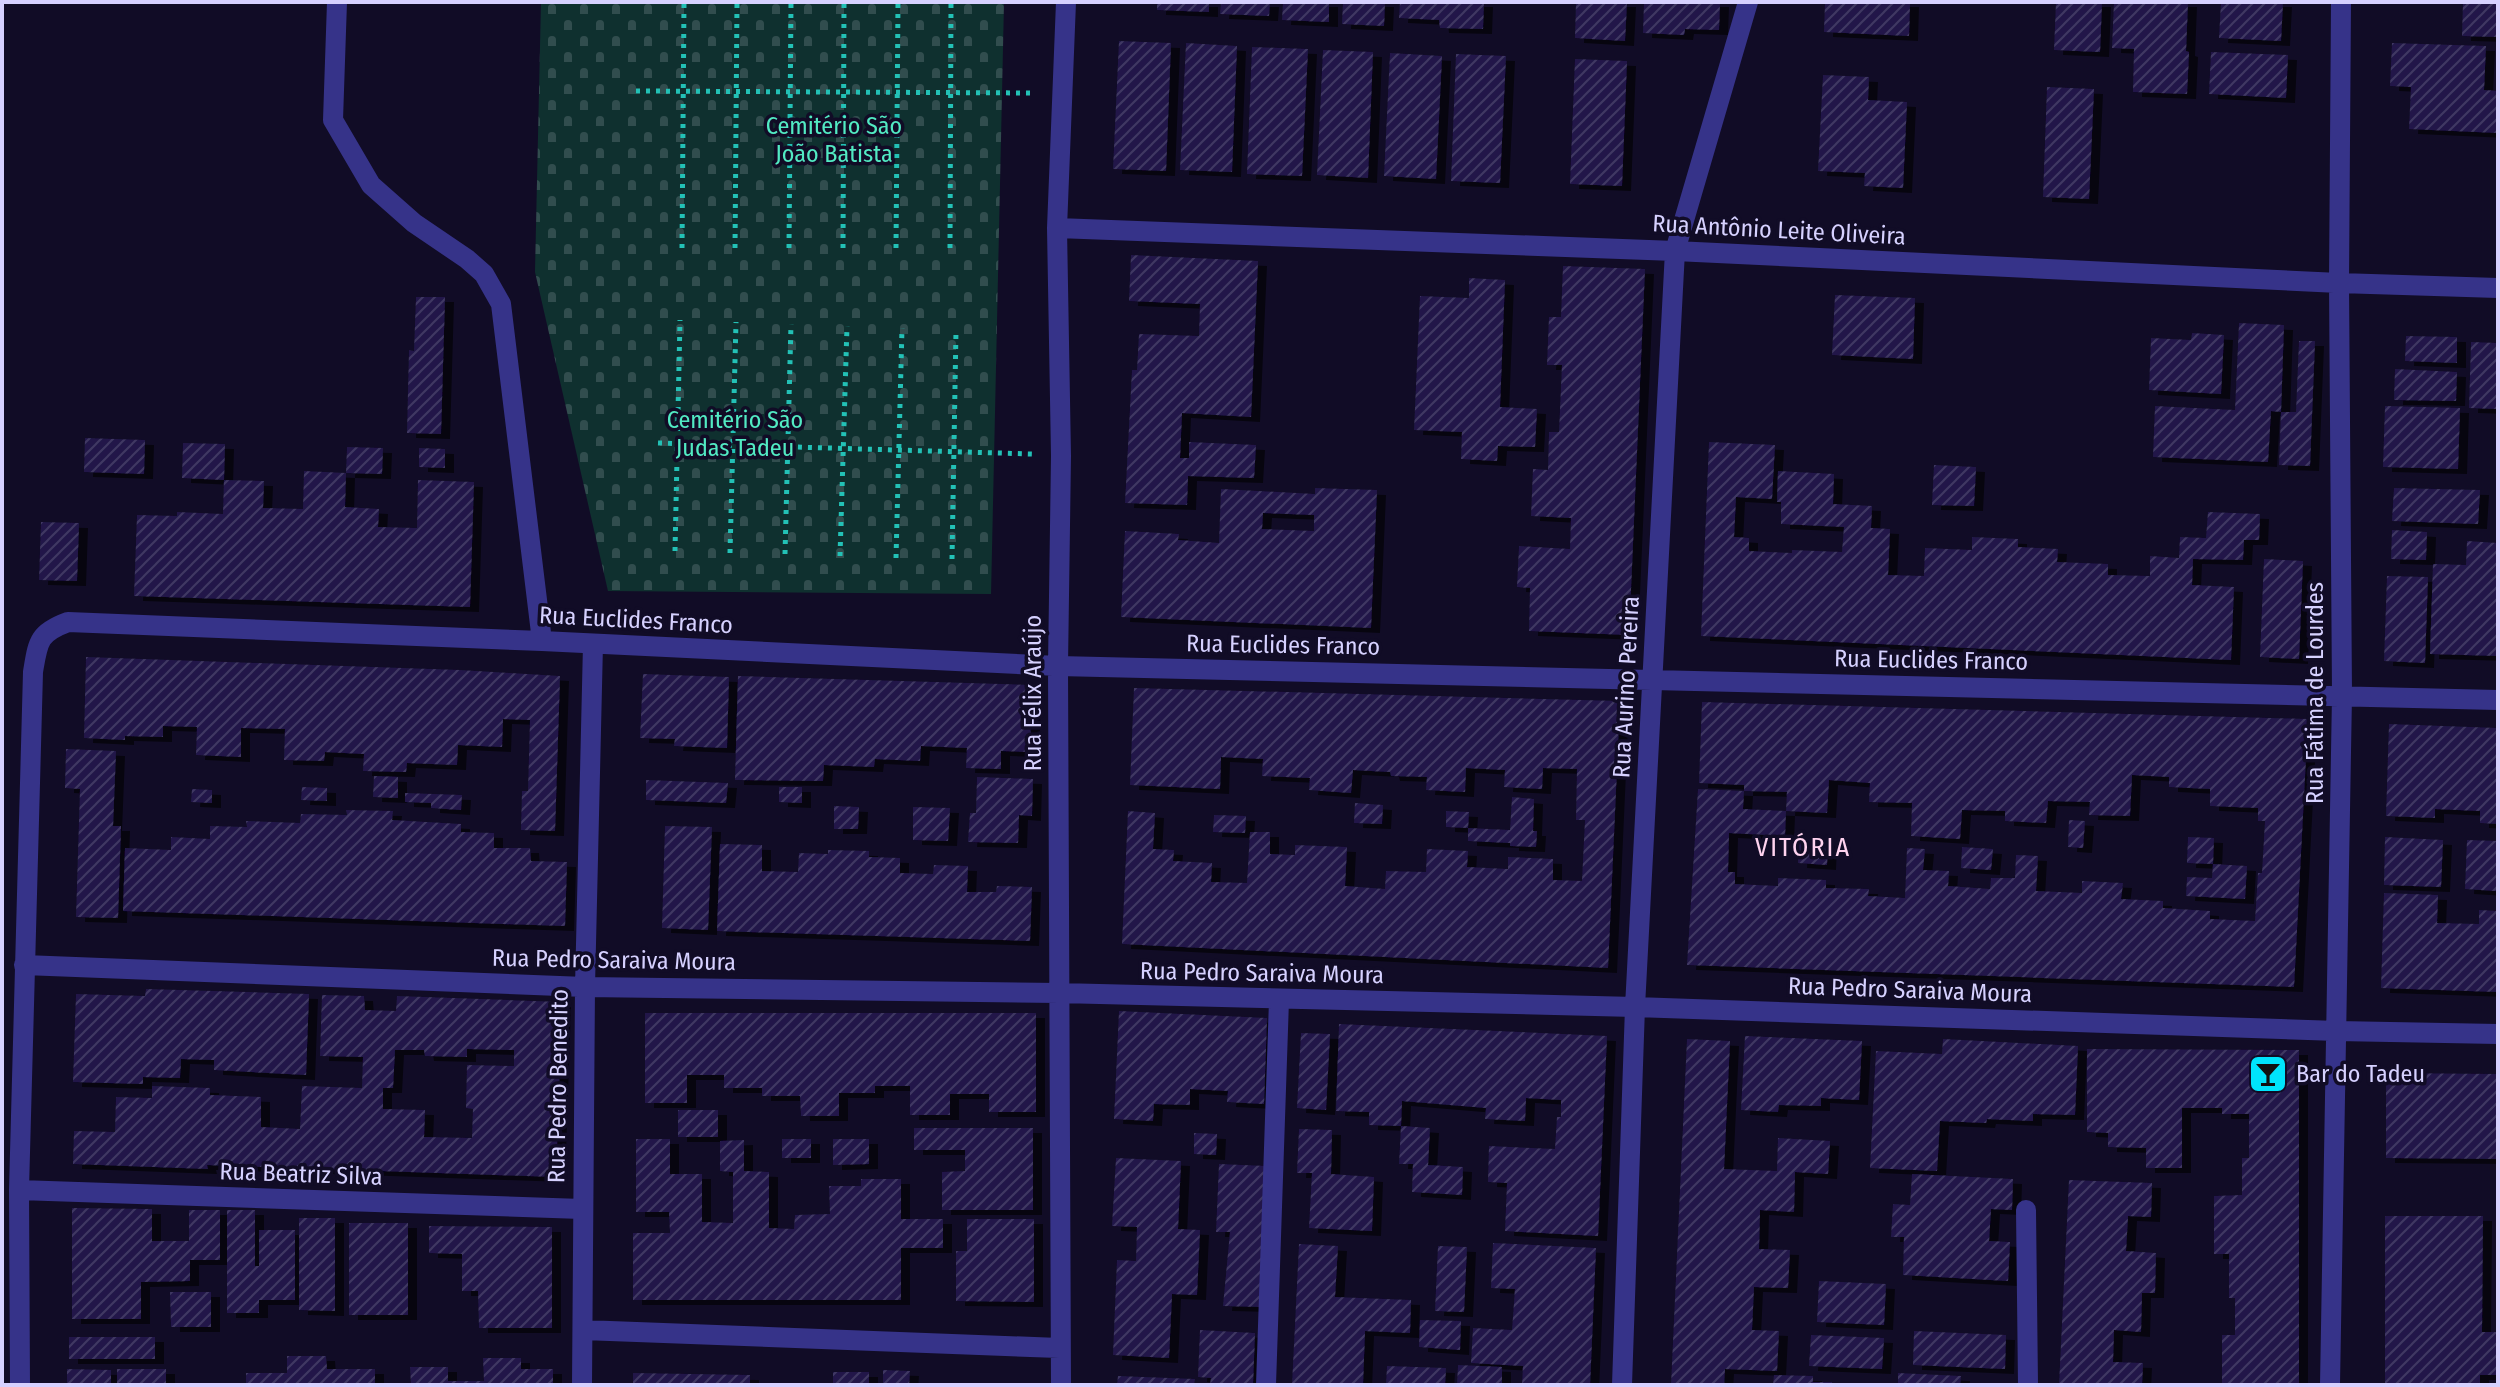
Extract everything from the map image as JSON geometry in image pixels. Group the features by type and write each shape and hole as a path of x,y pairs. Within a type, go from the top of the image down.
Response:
{"street":[{"path":"337,2 333,120 371,185 414,223 484,274 501,304 542,641"},
{"name":"Rua Félix Araújo","path":"1061,1385 1058,666 1061,456 1057,228 1066,2"},
{"name":"Rua Aurino Pereira","path":"1622,1385 1635,1007 1675,251 1748,2"},
{"name":"Rua Fátima de Lourdes","path":"2330,1385 2342,695 2339,283 2341,2"},
{"name":"Rua Antônio Leite Oliveira","path":"1057,228 1675,251 2498,288"},
{"name":"Rua Euclides Franco","path":"24,965 33,672 37,646 50,629 68,622 1058,666 2498,700"},
{"name":"Rua Pedro Benedito","path":"582,1385 585,987 593,644"},
{"path":"20,1385 10,1258 19,1190 24,965"},
{"name":"Rua Pedro Saraiva Moura","path":"24,965 585,987 1059,993 1635,1007 2498,1034"},
{"path":"1266,1385 1279,1000"},
{"name":"Rua Beatriz Silva","path":"19,1190 582,1209"},
{"path":"2026,1210 2028,1385"},
{"path":"583,1330 1059,1348"}],"path":[{"path":"682,248 684,2"},
{"path":"735,248 737,2"},
{"path":"789,248 791,2"},
{"path":"843,248 844,2"},
{"path":"896,248 898,2"},
{"path":"950,248 951,2"},
{"path":"636,91 1062,94"},
{"path":"675,551 680,320"},
{"path":"730,553 736,322"},
{"path":"785,554 791,324"},
{"path":"840,556 847,326"},
{"path":"896,558 902,328"},
{"path":"952,559 956,330"},
{"path":"658,443 1061,456"}],"green space":[{"path":"541,2 1004,2 991,594 608,591 535,272"}],"building":[{"path":"1157,2 1209,2 1209,12 1157,10"},
{"path":"1221,2 1270,2 1269,16 1220,14"},
{"path":"1283,2 1329,2 1329,22 1282,20"},
{"path":"1343,2 1385,2 1384,26 1342,24"},
{"path":"1400,2 1484,2 1483,29 1440,28 1439,20 1399,18"},
{"path":"1576,2 1627,2 1625,41 1575,38"},
{"path":"1644,2 1720,2 1719,30 1685,29 1684,35 1643,33"},
{"path":"1825,2 1910,2 1909,36 1824,32"},
{"path":"2056,2 2102,2 2100,52 2054,50"},
{"path":"2114,2 2188,2 2187,94 2133,92 2134,49 2112,48"},
{"path":"2221,2 2283,2 2281,41 2219,38"},
{"path":"2463,2 2498,2 2498,37 2462,36"},
{"path":"1119,41 1171,43 1166,171 1113,169"},
{"path":"1186,43 1237,46 1232,172 1180,170"},
{"path":"2392,43 2486,46 2484,90 2498,91 2498,133 2409,129 2411,87 2390,86"},
{"path":"1252,47 1308,49 1302,176 1247,174"},
{"path":"1323,50 1373,52 1368,178 1317,175"},
{"path":"2211,52 2288,55 2286,98 2209,94"},
{"path":"1390,53 1442,56 1436,179 1384,176"},
{"path":"1456,54 1506,56 1500,183 1451,181"},
{"path":"1575,59 1627,61 1622,186 1570,184"},
{"path":"1823,75 1869,77 1868,100 1907,102 1903,188 1864,186 1865,173 1818,171"},
{"path":"2047,87 2094,89 2089,199 2043,197"},
{"path":"1131,255 1258,261 1251,417 1182,413 1180,458 1189,458 1189,442 1256,445 1254,478 1188,476 1187,505 1125,503 1132,370 1137,370 1139,334 1199,336 1200,304 1129,301"},
{"path":"1563,266 1645,269 1629,635 1529,631 1530,588 1517,587 1519,546 1570,549 1571,518 1531,516 1533,469 1548,470 1549,432 1559,432 1562,365 1547,365 1549,317 1561,317"},
{"path":"1469,278 1505,280 1500,407 1537,409 1535,447 1498,446 1497,461 1461,459 1462,432 1414,430 1420,296 1469,298"},
{"path":"1835,295 1915,298 1913,359 1832,355"},
{"path":"416,297 445,297 441,434 407,433 409,350 414,351"},
{"path":"2239,323 2284,325 2281,412 2271,411 2268,462 2153,457 2155,406 2235,410"},
{"path":"2192,333 2224,335 2221,394 2149,390 2151,338 2191,340"},
{"path":"2406,336 2457,337 2457,363 2405,361"},
{"path":"2299,341 2315,341 2310,466 2279,465 2281,412 2296,412"},
{"path":"2471,342 2498,343 2498,409 2469,408"},
{"path":"2395,369 2457,372 2456,401 2394,400"},
{"path":"2385,406 2460,408 2458,469 2383,467"},
{"path":"85,438 145,440 144,474 84,472"},
{"path":"1709,442 1775,445 1772,499 1736,497 1734,537 1749,538 1749,551 1842,552 1844,527 1781,524 1781,502 1777,502 1778,471 1834,474 1833,504 1872,506 1871,528 1890,529 1888,575 1924,576 1925,548 1972,550 1972,537 2018,539 2018,547 2058,549 2057,562 2108,564 2108,575 2150,576 2150,556 2179,558 2180,537 2206,538 2208,512 2260,514 2259,540 2244,540 2243,560 2193,559 2192,585 2234,587 2231,660 1701,636"},
{"path":"183,443 225,444 224,480 182,478"},
{"path":"347,447 383,448 382,474 346,473"},
{"path":"419,448 445,449 445,468 419,467"},
{"path":"1934,465 1976,467 1974,506 1932,505"},
{"path":"304,471 346,473 345,507 379,509 378,527 417,528 418,480 474,482 470,607 134,596 137,515 177,516 177,512 223,514 224,480 264,481 263,508 303,509"},
{"path":"1315,488 1377,490 1371,628 1121,617 1125,531 1179,534 1178,540 1219,543 1221,489 1315,494","holes":["1263,513 1314,515 1314,531 1262,529"]},
{"path":"2394,488 2480,490 2478,524 2392,521"},
{"path":"41,522 79,523 77,581 39,580"},
{"path":"2392,530 2427,532 2426,560 2391,559"},
{"path":"2467,541 2498,543 2498,656 2430,654 2433,564 2466,565"},
{"path":"2264,559 2303,561 2299,659 2260,657"},
{"path":"2387,576 2428,577 2425,663 2384,661"},
{"path":"86,657 560,676 555,831 521,830 522,791 528,791 530,720 503,719 502,747 458,745 457,765 407,763 406,772 363,771 364,754 325,752 324,761 284,760 285,729 241,728 241,757 196,755 197,727 163,726 163,737 125,736 125,740 84,738"},
{"path":"643,674 729,677 727,748 674,746 675,739 640,738"},
{"path":"738,676 1032,685 1030,752 1001,751 1001,769 966,768 967,748 921,746 920,761 875,759 874,767 824,765 823,781 735,780"},
{"path":"1134,688 1620,701 1608,968 1122,944 1128,811 1155,813 1153,849 1174,850 1173,861 1212,863 1211,882 1247,883 1250,832 1270,832 1270,854 1295,855 1295,845 1347,847 1345,886 1385,889 1386,871 1426,872 1427,849 1468,851 1467,867 1508,869 1508,857 1553,859 1553,880 1582,881 1585,820 1576,820 1577,769 1543,768 1542,789 1504,787 1505,770 1466,768 1465,792 1426,790 1427,777 1353,770 1351,793 1309,790 1310,778 1262,776 1263,759 1221,757 1220,789 1130,785"},
{"path":"1702,702 2308,719 2294,987 1687,965 1698,789 1744,791 1744,785 1699,783","holes":["2132,775 2169,777 2169,787 2210,789 2210,806 2258,808 2258,821 2265,821 2255,921 2210,919 2210,911 2163,908 2163,901 2121,899 2123,883 2082,881 2082,893 2036,891 2038,856 2016,855 2015,878 1991,878 1990,889 1948,886 1949,871 1923,870 1925,849 1907,848 1905,898 1868,896 1869,889 1826,888 1826,880 1778,878 1778,886 1735,884 1735,872 1728,872 1729,833 1785,836 1786,811 1827,813 1829,780 1870,783 1869,802 1912,803 1911,836 1960,839 1962,810 2005,811 2005,821 2046,823 2048,801 2090,802 2089,815 2130,816","1744,791 1787,792 1786,811 1743,809"]},
{"path":"2389,724 2498,728 2498,824 2480,823 2480,811 2435,809 2435,818 2386,816"},
{"path":"66,749 116,751 113,826 121,826 118,918 76,917 80,789 65,788"},
{"path":"374,776 398,777 398,798 373,797"},
{"path":"977,777 1033,779 1032,816 1019,815 1018,843 968,842 970,813 976,813"},
{"path":"646,780 728,783 726,803 646,800"},
{"path":"302,787 327,788 327,801 301,800"},
{"path":"779,787 802,787 802,803 779,802"},
{"path":"192,789 212,790 212,803 191,802"},
{"path":"405,793 462,795 461,810 431,808 431,803 405,802"},
{"path":"1512,797 1534,799 1536,847 1468,841 1468,828 1510,830"},
{"path":"1355,803 1383,805 1382,824 1354,823"},
{"path":"834,806 859,807 858,829 834,829"},
{"path":"913,807 950,808 948,841 913,840"},
{"path":"346,810 393,811 392,820 461,824 461,832 494,833 494,848 530,848 531,861 567,862 565,926 123,911 125,848 171,850 171,837 210,839 210,826 247,827 246,821 300,823 301,814 347,815"},
{"path":"1446,811 1469,812 1468,828 1446,827"},
{"path":"1214,815 1246,816 1245,833 1213,832"},
{"path":"2069,820 2085,821 2083,848 2068,847"},
{"path":"665,826 712,827 708,930 662,928"},
{"path":"2188,837 2214,838 2213,864 2187,863"},
{"path":"2385,837 2443,840 2441,887 2384,885"},
{"path":"1799,839 1828,841 1827,865 1798,863"},
{"path":"2467,840 2498,841 2496,891 2465,889"},
{"path":"720,844 762,845 762,871 798,872 799,853 828,854 828,850 869,851 869,857 900,858 900,873 933,874 934,865 968,866 967,892 996,892 997,886 1032,887 1030,941 717,931"},
{"path":"1962,847 1993,849 1991,870 1961,868"},
{"path":"2213,864 2247,866 2245,899 2186,896 2187,877 2212,878"},
{"path":"2384,893 2438,895 2437,923 2479,924 2479,910 2498,911 2498,992 2381,988"},
{"path":"146,989 309,994 306,1075 214,1070 214,1060 181,1059 180,1078 143,1077 143,1084 73,1082 76,994 145,996"},
{"path":"322,995 364,996 365,1010 396,1011 397,996 562,1002 556,1177 207,1165 208,1169 73,1164 74,1131 115,1132 116,1097 152,1098 152,1086 210,1088 210,1095 261,1097 261,1127 300,1129 302,1086 362,1088 363,1057 320,1056","holes":["467,1049 514,1050 514,1066 467,1065 466,1108 473,1109 472,1138 424,1137 425,1110 383,1109 383,1088 393,1088 395,1050 424,1050 425,1056 467,1057"]},
{"path":"1119,1011 1267,1018 1264,1104 1227,1102 1228,1091 1190,1089 1190,1105 1154,1104 1153,1121 1114,1119"},
{"path":"645,1013 1036,1013 1036,1112 989,1112 989,1094 950,1094 950,1115 910,1115 910,1086 875,1086 875,1093 839,1093 839,1116 801,1116 800,1096 762,1096 762,1088 724,1088 724,1075 687,1075 687,1103 645,1103"},
{"path":"1339,1024 1607,1036 1598,1236 1505,1231 1507,1183 1488,1182 1489,1146 1555,1149 1561,1100 1526,1098 1525,1121 1485,1119 1486,1108 1402,1101 1401,1126 1369,1125 1369,1112 1336,1111"},
{"path":"1301,1033 1330,1034 1326,1110 1297,1108"},
{"path":"1745,1036 1862,1041 1859,1100 1821,1098 1821,1106 1779,1105 1778,1112 1741,1110"},
{"path":"1687,1039 1730,1041 1724,1169 1777,1171 1778,1138 1830,1141 1828,1174 1795,1172 1794,1212 1760,1210 1759,1249 1790,1250 1788,1288 1754,1287 1752,1330 1779,1331 1777,1371 1725,1369 1724,1385 1671,1385"},
{"path":"1943,1039 2078,1046 2075,1115 2033,1114 2033,1121 1940,1121 1937,1171 1870,1168 1876,1051 1942,1054"},
{"path":"2087,1049 2299,1050 2299,1385 2222,1385 2222,1335 2235,1335 2235,1298 2229,1298 2229,1254 2214,1254 2214,1196 2242,1195 2242,1158 2249,1158 2249,1114 2222,1114 2222,1108 2182,1108 2182,1168 2146,1168 2146,1148 2108,1147 2108,1133 2087,1132"},
{"path":"2386,1073 2498,1074 2498,1159 2386,1158"},
{"path":"678,1110 718,1110 718,1137 678,1137"},
{"path":"1401,1126 1430,1128 1428,1165 1463,1167 1462,1195 1412,1192 1413,1164 1399,1164"},
{"path":"914,1128 1033,1128 1033,1210 942,1210 942,1172 965,1171 965,1150 914,1150"},
{"path":"1299,1129 1332,1130 1331,1174 1374,1177 1372,1231 1309,1228 1312,1173 1297,1173"},
{"path":"1194,1133 1217,1134 1216,1155 1194,1154"},
{"path":"636,1139 670,1139 670,1174 702,1174 702,1222 733,1223 733,1172 720,1171 720,1141 744,1140 744,1171 769,1172 769,1228 794,1229 795,1215 830,1214 829,1186 861,1186 861,1179 901,1179 901,1219 943,1219 943,1248 901,1248 901,1300 633,1300 633,1233 670,1233 669,1212 636,1212"},
{"path":"782,1139 811,1139 811,1158 782,1158"},
{"path":"833,1139 869,1139 869,1164 833,1165"},
{"path":"1116,1158 1181,1161 1178,1229 1200,1230 1197,1295 1172,1294 1169,1358 1113,1355 1117,1260 1136,1261 1137,1227 1112,1226"},
{"path":"1219,1164 1267,1166 1261,1307 1223,1306 1230,1232 1216,1232"},
{"path":"1912,1174 2013,1179 2012,1210 1991,1209 1989,1241 2010,1242 2008,1281 1903,1275 1904,1237 1891,1237 1893,1204 1910,1205"},
{"path":"2069,1180 2152,1183 2151,1217 2128,1216 2126,1251 2156,1253 2155,1293 2142,1293 2141,1332 2114,1330 2113,1362 2143,1363 2142,1385 2059,1385"},
{"path":"72,1208 152,1209 152,1241 189,1241 189,1210 220,1210 220,1260 190,1260 190,1281 141,1282 141,1319 72,1319"},
{"path":"227,1210 255,1210 255,1266 259,1266 259,1230 295,1230 295,1300 259,1300 259,1313 227,1313"},
{"path":"2385,1216 2483,1216 2482,1332 2498,1332 2498,1375 2480,1375 2480,1385 2385,1385"},
{"path":"299,1218 335,1218 335,1311 299,1310"},
{"path":"967,1219 1034,1219 1034,1302 956,1301 956,1251 967,1251"},
{"path":"349,1223 408,1223 408,1315 349,1315"},
{"path":"429,1226 552,1227 552,1328 479,1328 478,1291 462,1291 462,1254 429,1253"},
{"path":"1493,1243 1596,1248 1590,1385 1522,1385 1523,1366 1471,1363 1473,1328 1512,1330 1515,1289 1491,1288"},
{"path":"1299,1244 1338,1246 1335,1297 1411,1300 1410,1333 1365,1331 1363,1385 1292,1385"},
{"path":"1438,1246 1467,1247 1464,1312 1435,1311"},
{"path":"1819,1281 1886,1284 1884,1325 1817,1322"},
{"path":"170,1292 211,1292 211,1327 171,1327"},
{"path":"1420,1320 1461,1321 1460,1350 1419,1347"},
{"path":"1200,1330 1255,1333 1253,1385 1210,1385 1211,1378 1198,1377"},
{"path":"1914,1331 2006,1335 2005,1369 1913,1365"},
{"path":"1811,1335 1884,1338 1882,1369 1809,1366"},
{"path":"69,1337 155,1337 155,1359 69,1359"},
{"path":"287,1356 326,1356 327,1369 375,1369 375,1385 246,1385 246,1373 287,1373"},
{"path":"483,1358 521,1358 521,1369 553,1369 553,1385 411,1385 410,1367 448,1367 448,1381 484,1381"},
{"path":"1458,1365 1502,1367 1502,1385 1457,1385"},
{"path":"1387,1366 1446,1368 1445,1385 1386,1385"},
{"path":"67,1369 111,1370 111,1385 67,1385"},
{"path":"117,1369 166,1369 166,1385 117,1385"},
{"path":"883,1370 910,1371 909,1385 883,1385"},
{"path":"833,1372 869,1372 869,1385 833,1385"},
{"path":"633,1373 750,1375 750,1385 633,1385"},
{"path":"1898,1373 1961,1376 1960,1385 1898,1385"},
{"path":"1774,1375 1813,1376 1813,1382 1832,1382 1832,1385 1773,1385"},
{"path":"1118,1376 1195,1379 1194,1385 1117,1385"}],"place":[{"name":"Bar do Tadeu","path":"2268,1074"}],"district":[{"name":"VITÓRIA","path":"1803,847"}],"park label":[{"name":"Cemitério São João Batista","path":"834,140"},
{"name":"Cemitério São Judas Tadeu","path":"735,434"}]}
